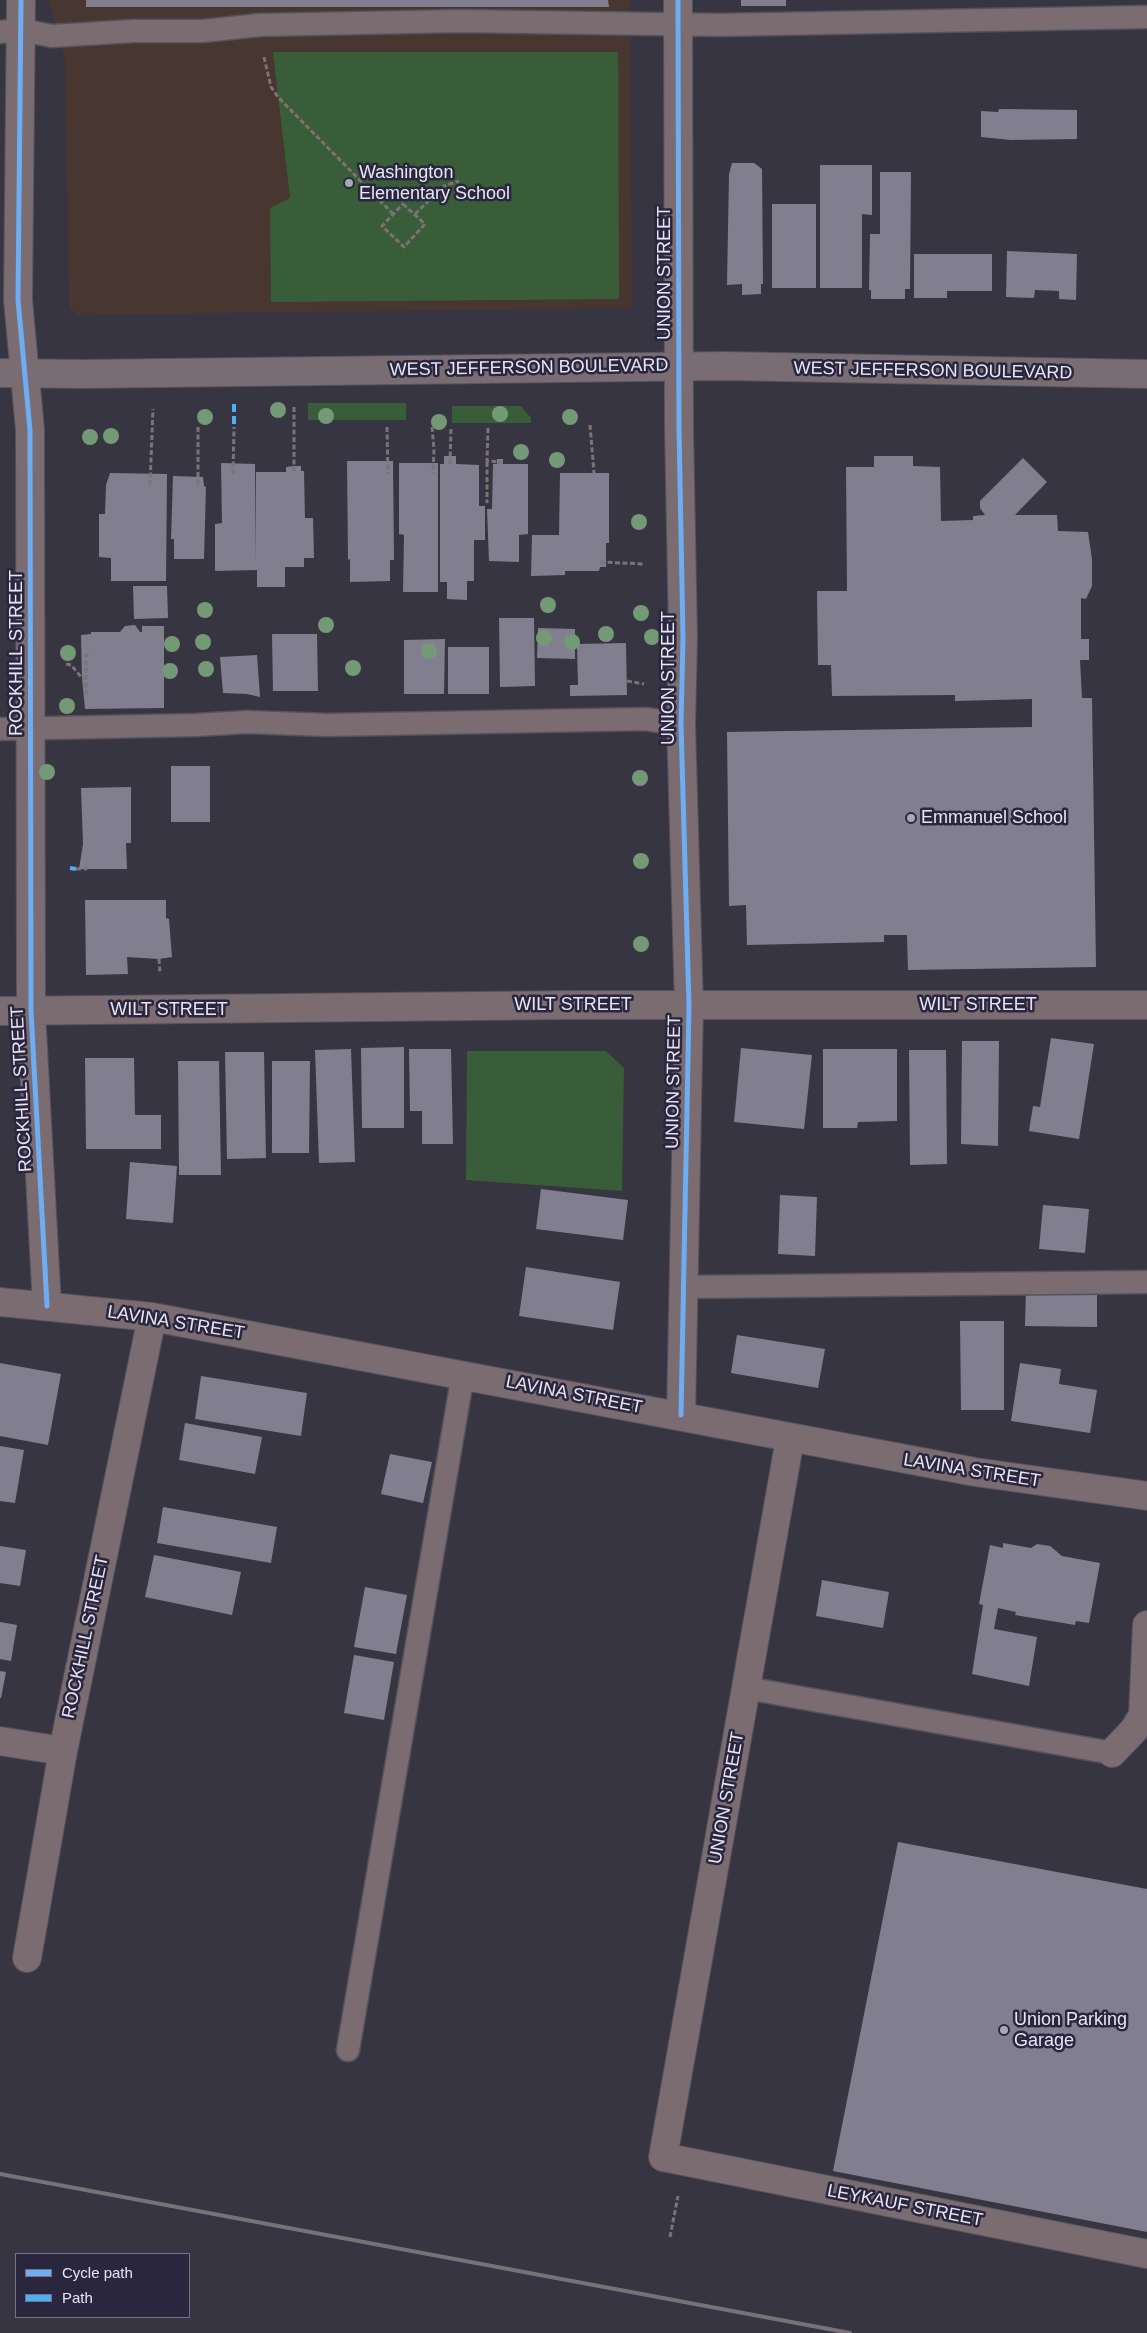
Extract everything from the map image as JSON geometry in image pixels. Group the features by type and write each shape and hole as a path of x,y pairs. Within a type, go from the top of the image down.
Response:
{"main road":[{"name":"WEST JEFFERSON BOULEVARD","path":"13,373 680,366 1147,374"}],"street":[{"name":"ROCKHILL STREET","path":"21,0 10,31 18,300 13,373 30,430 31,1011 47,1306"},
{"name":"UNION STREET","path":"678,12 682,724 689,1006 681,1415"},
{"name":"WILT STREET","path":"0,1011 573,1005 1147,1005"},
{"name":"LAVINA STREET","path":"0,1302 152,1317 681,1415 790,1439 974,1472 1147,1496"},
{"name":"ROCKHILL STREET","path":"27,1958 63,1751 152,1317"},
{"name":"UNION STREET","path":"674,2160 746,1688 790,1439"},
{"path":"1112,1753 1134,1730 1143,1715 1147,1625"},
{"path":"0,1741 63,1751"},
{"name":"LEYKAUF STREET","path":"674,2160 1147,2254"}],"lane":[{"path":"10,31 52,36 134,31 203,31 260,25 460,21 678,12 1147,16"},
{"path":"0,729 196,725 247,722 327,725 644,719 682,724"},
{"path":"685,1287 1147,1282"},
{"path":"348,2050 463,1374"},
{"path":"746,1688 1112,1753"}],"path":[{"path":"263,53 271,87 278,97 393,214"},
{"path":"415,214 444,186 459,181"},
{"path":"403,204 425,224 404,247 382,226 393,214 403,204"},
{"path":"294,403 294,471"},
{"path":"150,485 153,409"},
{"path":"590,424 594,473"},
{"path":"198,427 198,486"},
{"path":"233,474 234,427"},
{"path":"387,427 388,474"},
{"path":"432,427 433,473"},
{"path":"450,464 451,427"},
{"path":"487,503 488,428"},
{"path":"487,461 500,462 500,464"},
{"path":"600,562 645,564"},
{"path":"91,655 86,655 86,699 91,700"},
{"path":"71,665 82,678 86,678"},
{"path":"627,681 644,684"},
{"path":"76,869 86,869 86,865"},
{"path":"159,960 160,970"},
{"path":"670,2237 674,2160"}],"shaded area":[{"name":"Washington Elementary School","path":"48,0 630,0 632,308 77,315 69,307 65,58"}],"green space":[{"path":"273,52 618,52 619,299 271,302 270,208 290,198"},
{"path":"308,403 406,403 406,420 308,420"},
{"path":"452,406 521,406 531,418 531,423 452,423"},
{"path":"467,1051 606,1051 624,1068 622,1191 466,1180"}],"building":[{"path":"86,0 608,0 609,7 86,7"},
{"path":"741,0 786,0 786,6 741,6"},
{"path":"999,109 1077,110 1077,139 1011,140 981,137 981,111 998,112"},
{"path":"732,163 754,163 762,169 763,284 761,284 761,294 742,295 742,284 727,285 729,174"},
{"path":"820,165 872,165 872,215 862,214 862,288 820,288"},
{"path":"880,172 911,172 910,289 905,289 905,299 871,299 871,290 869,290 870,234 880,234"},
{"path":"772,204 816,204 816,288 772,288"},
{"path":"1007,251 1077,254 1076,300 1059,299 1059,291 1035,290 1034,298 1006,297"},
{"path":"914,254 992,254 992,291 947,291 947,298 914,298"},
{"path":"444,456 456,456 456,464 479,465 479,506 485,506 485,540 474,540 474,581 467,581 467,600 447,599 447,582 440,582 440,464 444,464"},
{"name":"Emmanuel School","path":"874,456 913,456 913,466 940,467 941,521 973,520 973,516 985,515 980,508 980,501 1023,458 1047,482 1015,515 1057,515 1058,531 1088,532 1092,559 1092,586 1086,599 1081,598 1081,639 1089,639 1089,660 1080,660 1082,698 1092,698 1096,967 908,970 907,935 884,935 884,942 747,945 746,905 729,906 727,732 1032,727 1032,699 955,701 955,695 832,696 831,665 818,665 817,591 847,591 846,467 874,467"},
{"path":"497,459 503,459 503,464 528,464 528,534 519,535 519,562 489,561 487,509 492,509 493,464 497,464"},
{"path":"347,461 393,461 394,560 390,560 390,581 350,582"},
{"path":"221,463 255,464 256,565 256,472 286,472 286,467 294,466 301,466 301,471 304,471 305,518 313,518 314,558 304,558 304,567 285,567 285,587 257,587 257,570 215,571 215,524 222,523"},
{"path":"399,463 438,463 438,592 403,592 404,535 399,534"},
{"path":"110,473 167,474 166,581 111,581 111,558 99,557 99,514 105,514 106,485"},
{"path":"560,473 609,473 609,543 606,543 606,567 600,567 599,571 565,571 565,575 531,576 532,535 559,535"},
{"path":"173,476 203,477 204,486 206,487 204,559 174,559 174,539 171,539"},
{"path":"133,586 167,586 168,618 134,619"},
{"path":"499,618 534,618 535,686 500,687"},
{"path":"135,625 140,632 142,632 142,626 164,626 164,708 85,709 81,635 91,634 91,632 120,632 125,626"},
{"path":"538,628 575,629 575,659 537,658"},
{"path":"272,634 317,634 318,691 273,691"},
{"path":"445,639 444,694 404,694 404,640"},
{"path":"626,643 627,695 570,696 570,685 578,685 577,644"},
{"path":"448,647 489,647 489,694 448,694"},
{"path":"257,655 260,697 247,694 223,693 220,657"},
{"path":"171,766 210,766 210,822 171,822"},
{"path":"131,787 131,843 126,843 127,869 79,869 83,844 81,788"},
{"path":"85,900 166,900 166,918 169,919 172,957 159,959 127,957 128,974 86,975"},
{"path":"1051,1038 1094,1044 1079,1139 1029,1131 1033,1106 1040,1107"},
{"path":"962,1041 999,1041 998,1146 961,1144"},
{"path":"404,1047 404,1128 362,1128 361,1048"},
{"path":"741,1048 812,1055 804,1129 734,1122"},
{"path":"351,1049 355,1162 319,1163 315,1050"},
{"path":"409,1049 451,1049 453,1144 422,1144 422,1111 410,1111"},
{"path":"823,1049 897,1049 897,1121 858,1122 857,1128 823,1128"},
{"path":"909,1050 946,1050 947,1164 910,1165"},
{"path":"225,1052 264,1052 266,1158 227,1159"},
{"path":"85,1058 134,1058 135,1115 161,1115 161,1149 86,1149"},
{"path":"178,1061 219,1061 221,1175 179,1175"},
{"path":"272,1061 310,1061 309,1153 272,1153"},
{"path":"130,1162 177,1166 173,1223 126,1219"},
{"path":"541,1189 628,1200 623,1240 536,1229"},
{"path":"780,1195 817,1197 815,1256 778,1254"},
{"path":"1043,1205 1089,1209 1085,1253 1039,1249"},
{"path":"526,1267 620,1282 613,1330 519,1316"},
{"path":"1026,1289 1097,1290 1097,1327 1025,1326"},
{"path":"960,1321 1004,1321 1004,1410 961,1410"},
{"path":"737,1335 825,1349 818,1388 731,1373"},
{"path":"0,1363 61,1374 48,1445 0,1436"},
{"path":"1020,1363 1061,1369 1059,1384 1097,1390 1090,1433 1011,1421"},
{"path":"201,1376 307,1393 301,1436 195,1419"},
{"path":"185,1423 262,1437 255,1474 179,1460"},
{"path":"0,1446 24,1450 15,1503 0,1501"},
{"path":"390,1454 432,1462 423,1503 381,1494"},
{"path":"163,1507 277,1527 271,1563 157,1543"},
{"path":"1003,1543 1031,1548 1037,1544 1050,1546 1062,1556 1100,1563 1089,1623 1076,1621 1075,1625 1015,1615 1016,1612 998,1608 994,1629 1037,1637 1029,1686 972,1674 983,1605 979,1604 990,1545 1003,1548"},
{"path":"0,1546 26,1550 20,1586 0,1583"},
{"path":"154,1555 241,1572 232,1615 145,1597"},
{"path":"822,1580 889,1592 883,1628 816,1616"},
{"path":"365,1587 407,1595 396,1654 354,1647"},
{"path":"0,1622 17,1625 11,1661 0,1659"},
{"path":"354,1655 394,1662 384,1720 344,1713"},
{"path":"0,1671 6,1672 1,1698 0,1698"},
{"name":"Union Parking Garage","path":"898,1842 1147,1889 1147,2232 833,2171"}],"railway":[{"path":"0,2174 850,2333"}],"marked path":[{"path":"234,404 234,427"},
{"path":"70,868 76,869"}],"cycle path":[{"path":"21,0 18,300 30,430 31,1011 47,1306"},
{"path":"678,0 679,428 683,638 681,724 689,1006 681,1415"}],"place":[{"name":"Washington Elementary School","path":"349,183"},
{"name":"Emmanuel School","path":"911,818"},
{"name":"Union Parking Garage","path":"1004,2030"}]}
